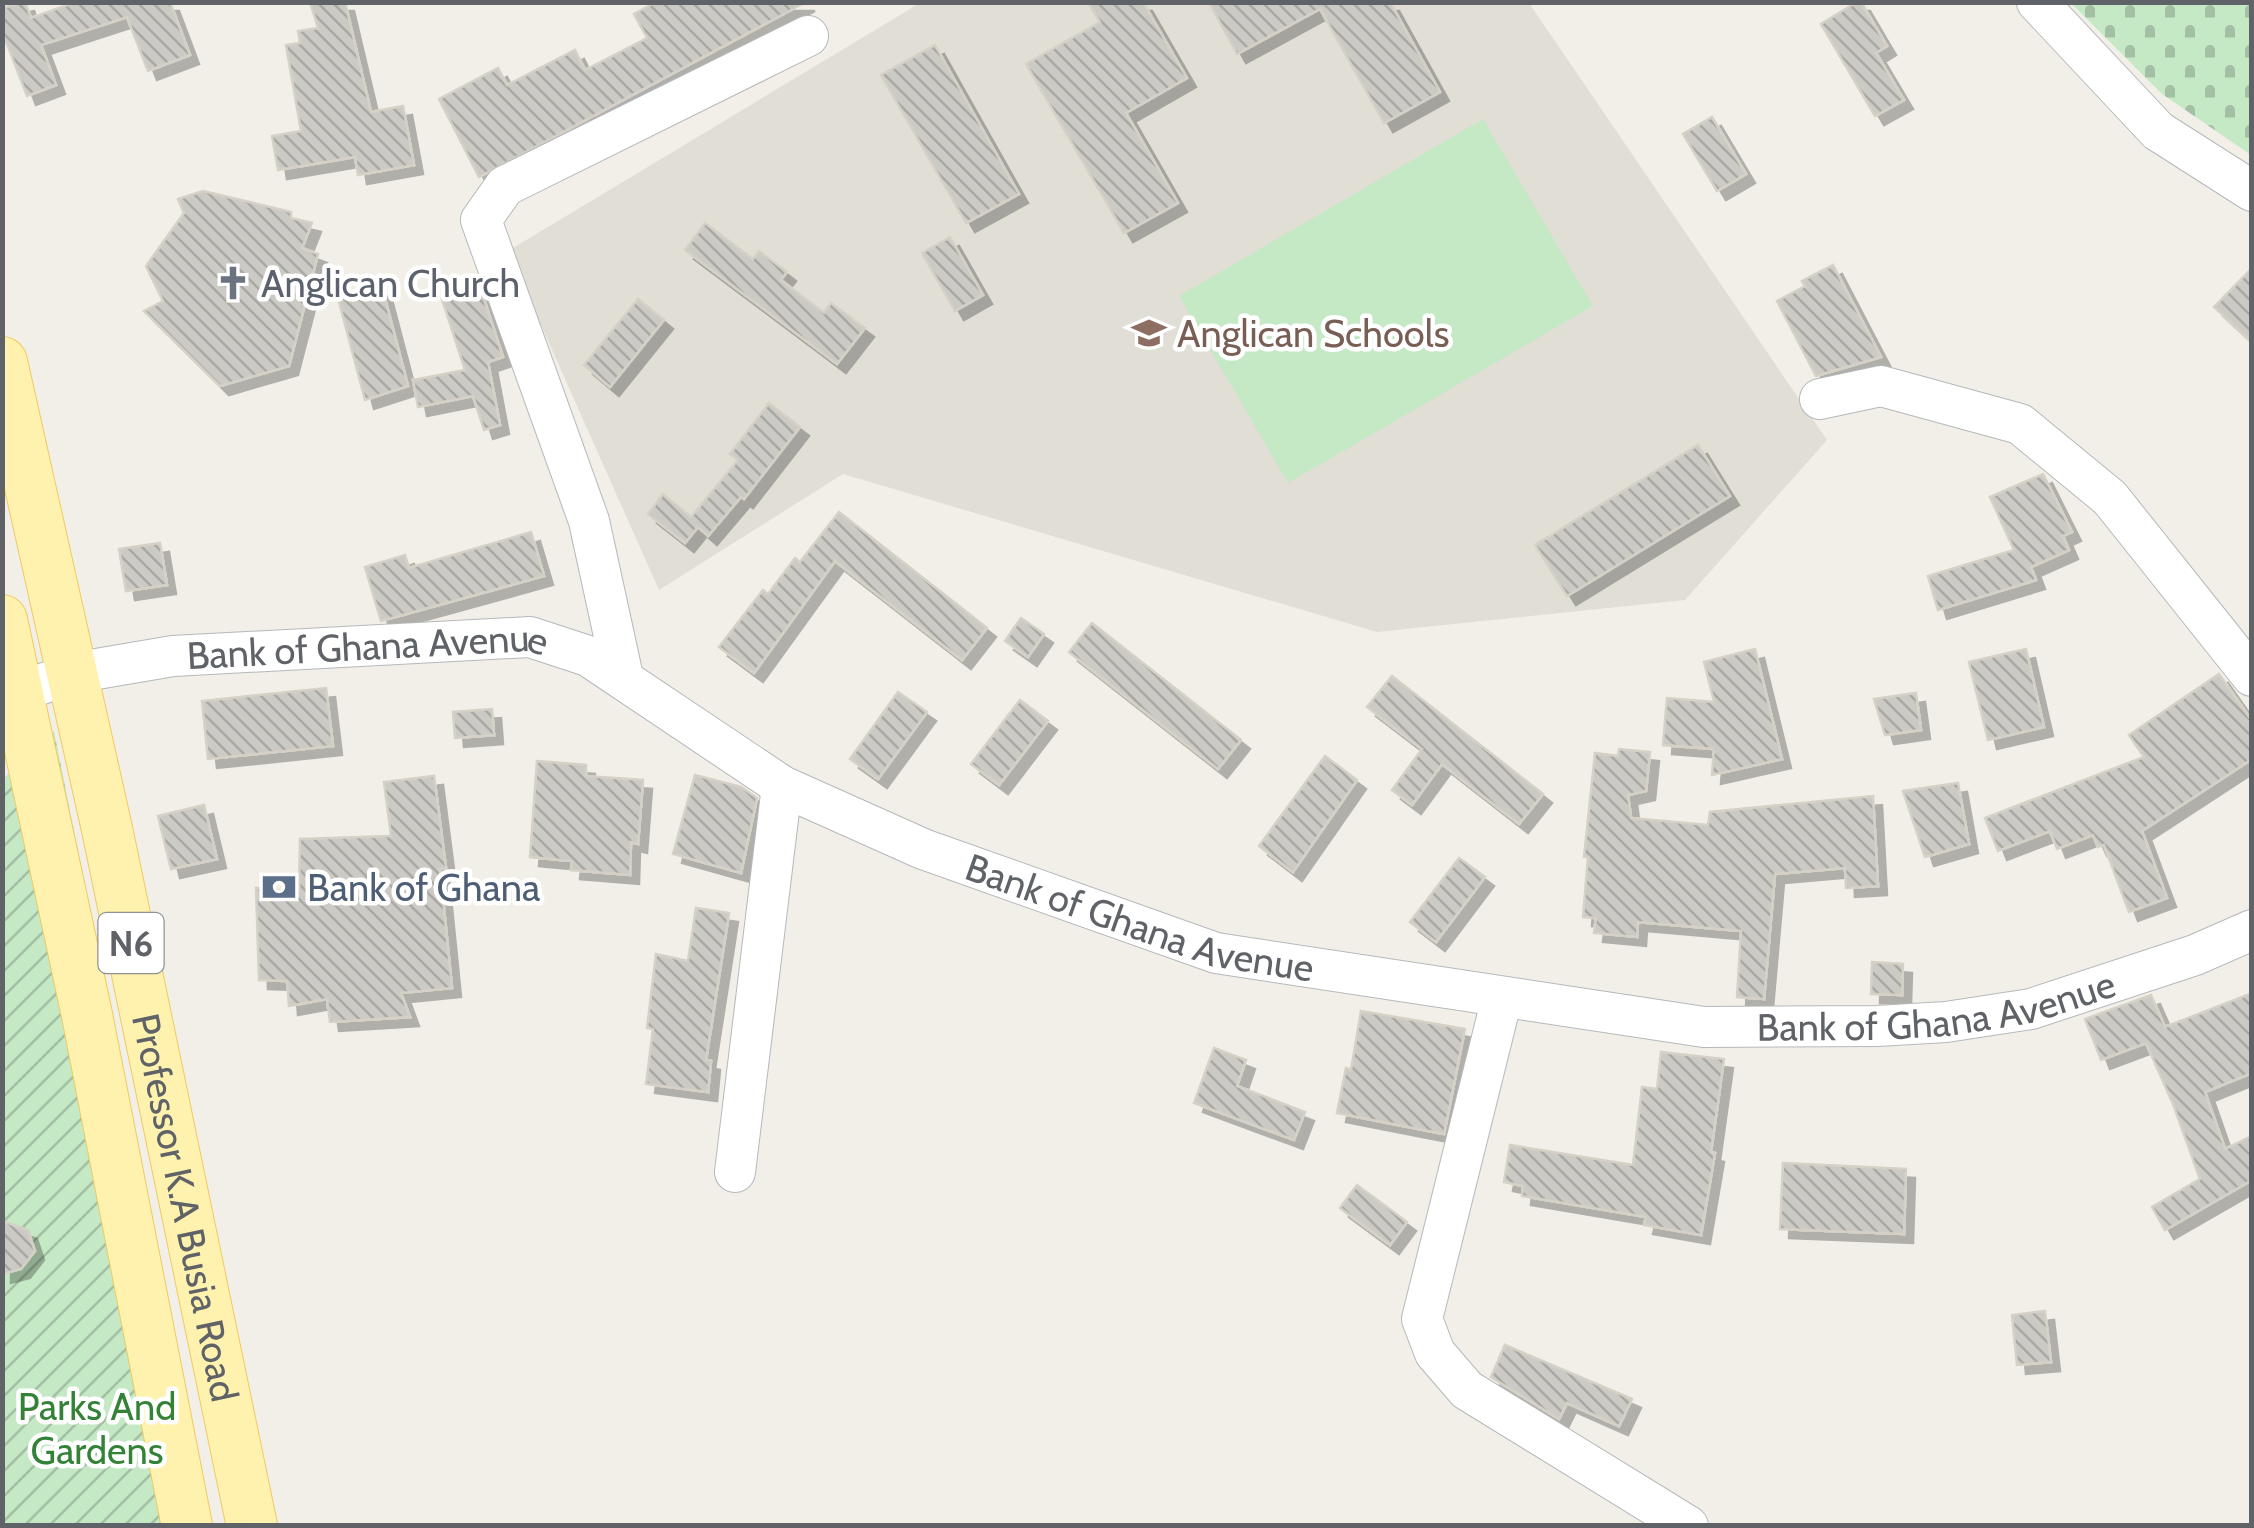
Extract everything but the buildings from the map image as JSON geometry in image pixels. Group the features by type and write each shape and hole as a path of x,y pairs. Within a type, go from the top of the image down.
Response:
{"main road":[{"name":"Professor K.A Busia Road","path":"2,362 73,673 252,1526"},
{"name":"Professor K.A Busia Road","path":"2,620 11,698 186,1526"}],"street":[{"path":"2037,2 2158,131 2252,192"},
{"path":"623,677 589,522 481,220 505,186 808,36"},
{"path":"1820,399 1881,386 2020,424 2110,498 2252,676"},
{"name":"Bank of Ghana Avenue","path":"11,698 73,673 234,651 530,638 588,656 782,786 924,849 1216,953 1704,1027 1946,1022 2030,1009 2195,955 2252,930"},
{"path":"735,1172 782,786"},
{"path":"1502,998 1422,1319 1435,1353 1466,1390 1688,1526"}],"shaded area":[{"name":"Anglican Schools","path":"920,3 1529,3 1827,440 1685,600 1377,632 843,474 659,590 508,251"}],"green space":[{"path":"2071,3 2251,3 2251,155 2162,94"},
{"path":"1483,119 1593,306 1288,483 1179,296"},
{"name":"Parks And Gardens","path":"54,731 213,1525 3,1526 3,779"}],"place":[{"name":"Anglican Church","path":"233,283"},
{"name":"Anglican Schools","path":"1149,333"},
{"name":"Bank of Ghana","path":"279,887"}]}
